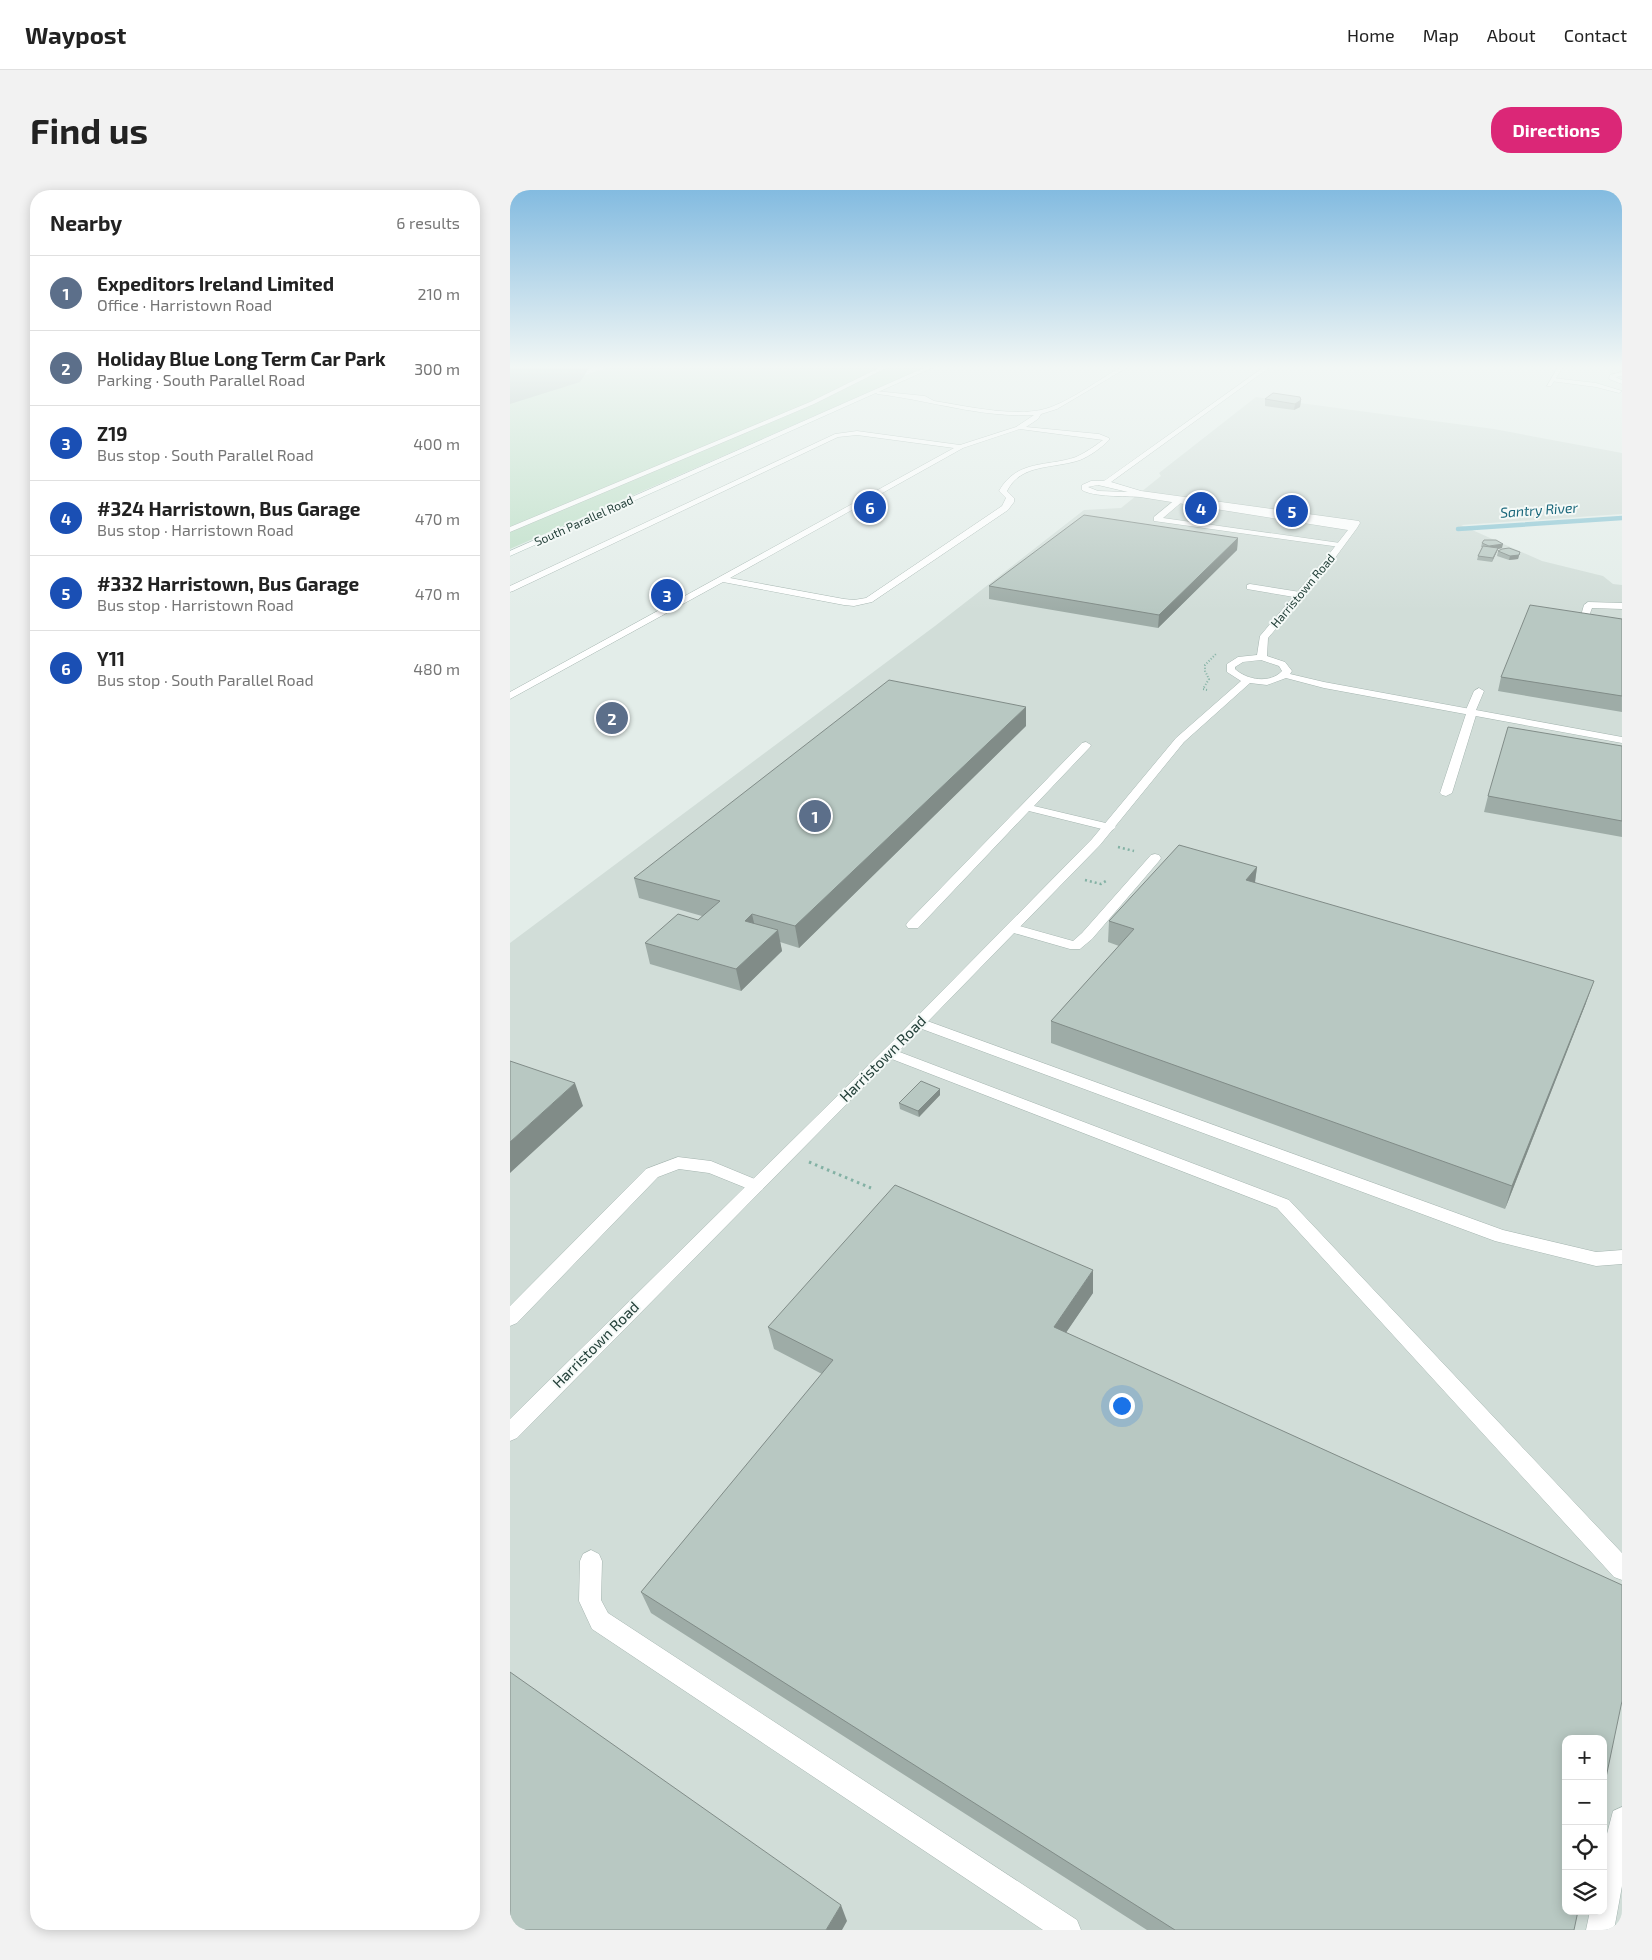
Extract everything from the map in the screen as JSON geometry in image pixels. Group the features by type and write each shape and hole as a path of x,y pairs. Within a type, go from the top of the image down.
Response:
{"street":[{"path":"510,530 705,448"},
{"name":"South Parallel Road","path":"510,554 749,448"},
{"path":"510,590 809,448"},
{"path":"510,696 959,448"},
{"path":"722,579 844,602 869,600 1005,508 1010,502 1010,498 1003,491 1005,485 1015,475 1034,467 1080,457 1093,448"},
{"path":"1155,448 1106,483 1090,484 1084,488 1093,492 1114,490 1141,492 1355,526"},
{"path":"1106,483 1114,490 1355,526"},
{"path":"1179,501 1157,519 1340,545"},
{"name":"Harristown Road","path":"1262,657 1263,638 1355,526"},
{"path":"1250,587 1300,595"},
{"path":"1584,619 1588,605 1622,606"},
{"path":"1284,675 1287,671 1282,664 1262,657 1241,659 1230,666 1233,674 1248,680 1271,680 1284,675 1324,685 1622,740"},
{"name":"Harristown Road","path":"510,1432 889,1053 1110,828 1180,740 1248,680"},
{"path":"1446,793 1479,691"},
{"path":"913,925 1086,745"},
{"path":"1025,807 1110,828"},
{"path":"1012,928 1075,946 1087,936 1155,858"},
{"path":"918,1023 1501,1236 1596,1259 1622,1257"},
{"path":"889,1053 1283,1204 1622,1569"},
{"path":"510,1318 652,1173 678,1163 711,1167 756,1186"},
{"path":"591,1561 590,1601 600,1621 1067,1930"},
{"path":"1600,1930 1622,1820"}],"path":[{"path":"1064,875 1101,884 1110,877"},
{"path":"788,1154 870,1188"}],"shaded area":[{"path":"1191,448 1596,448 1622,453 1622,514 1461,525 1542,561 1603,576 1613,584 1622,585 1622,1930 510,1930 510,943 935,626 1084,510 1121,508 1161,476 1159,473"}],"green space":[{"path":"510,448 740,448 510,549"}],"building":[{"path":"1084,515 1238,538 1159,615 989,586"},
{"path":"1484,540 1496,540 1503,544 1489,546 1482,543"},
{"path":"1483,546 1498,548 1493,558 1478,556"},
{"path":"1509,548 1520,552 1519,555 1510,556 1498,551"},
{"path":"1530,605 1622,619 1622,696 1501,677"},
{"path":"889,680 1026,707 795,926 752,914 745,921 778,930 736,969 645,943 678,914 698,920 720,901 634,878"},
{"path":"1508,727 1622,746 1622,821 1488,796"},
{"path":"1179,845 1257,867 1246,880 1594,981 1512,1186 1051,1021 1134,929 1109,921"},
{"path":"510,1061 575,1083 510,1142"},
{"path":"921,1081 940,1089 918,1111 899,1103"},
{"path":"895,1185 1093,1270 1054,1327 1622,1585 1622,1701 1607,1773 1607,1735 1562,1735 1562,1915 1577,1915 1574,1930 1175,1930 641,1592 833,1360 768,1327"},
{"path":"510,1672 841,1905 826,1930 510,1930"}],"waterway":[{"name":"Santry River","path":"1458,529 1622,518"}],"place":[{"name":"Y11","path":"870,507"},
{"name":"#324 Harristown, Bus Garage","path":"1201,508"},
{"name":"#332 Harristown, Bus Garage","path":"1292,511"},
{"name":"Z19","path":"667,595"},
{"name":"Holiday Blue Long Term Car Park","path":"612,718"},
{"name":"Expeditors Ireland Limited","path":"815,816"}]}
